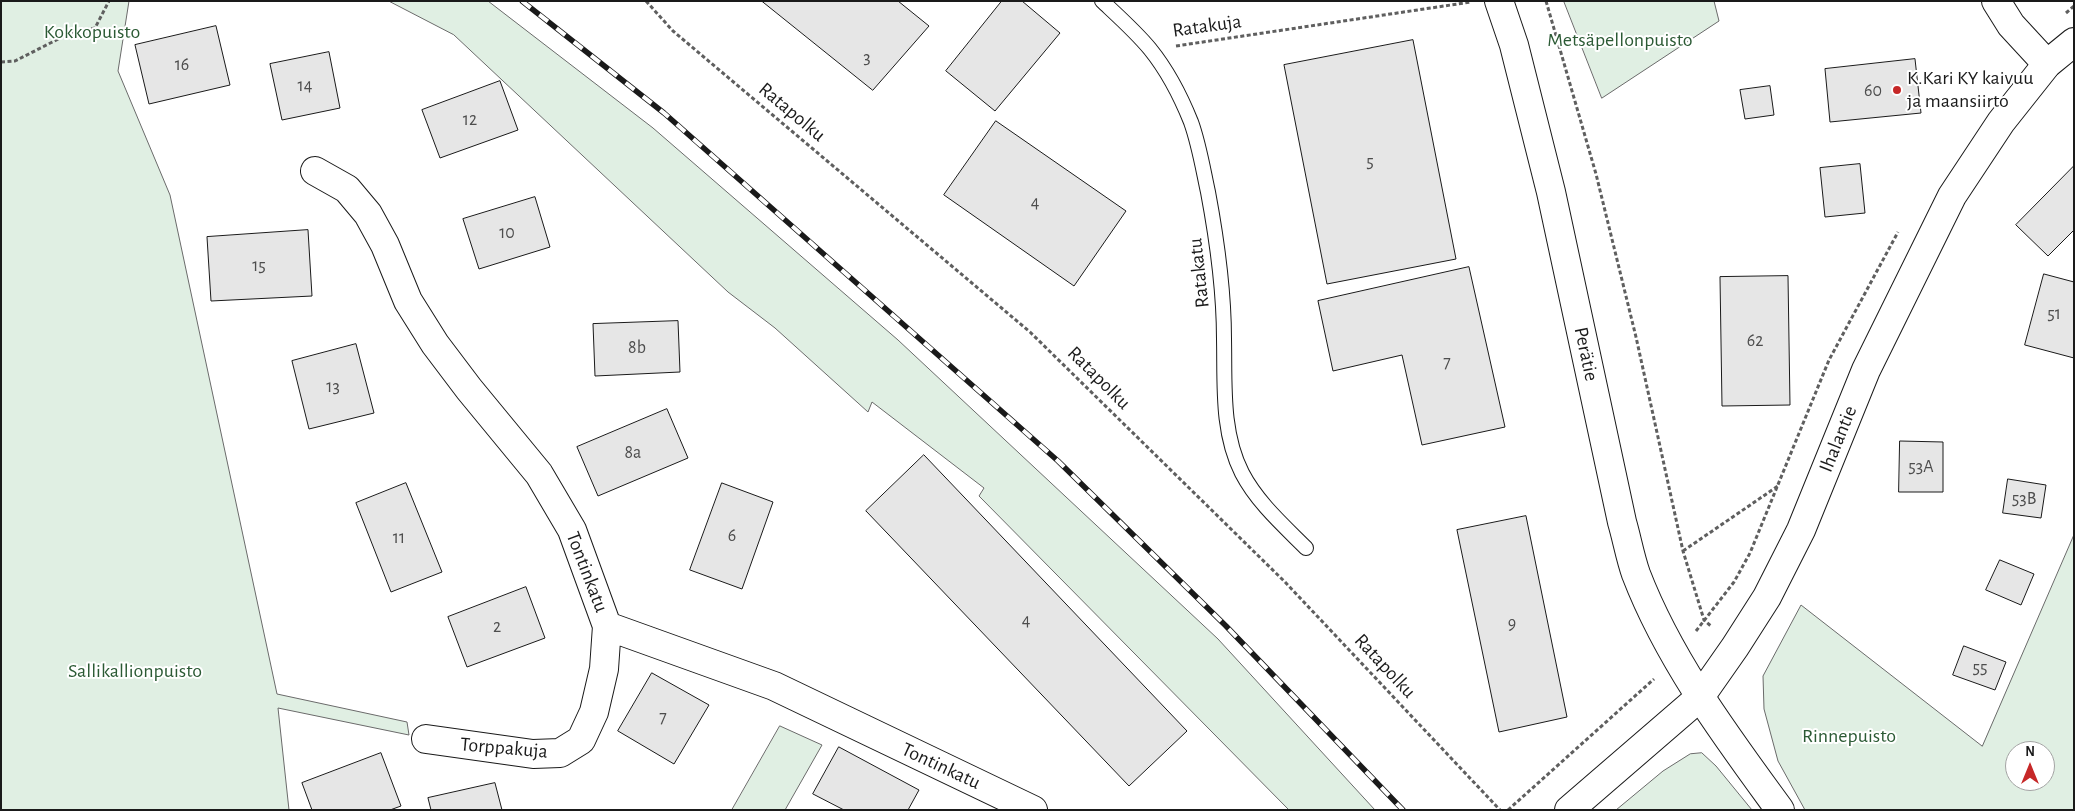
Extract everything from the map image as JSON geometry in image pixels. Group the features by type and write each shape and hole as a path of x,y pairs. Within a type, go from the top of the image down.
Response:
{"street":[{"name":"Perätie","path":"1498,1 1514,45 1549,183 1622,522 1635,572 1654,615 1700,697 1780,810"},
{"path":"1996,1 2011,25 2038,55"},
{"name":"Ihalantie","path":"1569,810 1700,697 1735,647 1767,597 1801,530 1866,370 1952,196 2001,122 2038,55 2074,42"},
{"name":"Tontinkatu","path":"315,171 347,189 368,214 385,245 408,301 435,344 469,389 539,474 572,530 592,580 607,626 774,686 1018,806"},
{"name":"Torppakuja","path":"426,739 533,754 560,753 581,740 594,712 604,670 607,626"}],"lane":[{"name":"Ratakatu","path":"1102,1 1150,49 1175,87 1191,122 1203,164 1221,274 1224,390 1229,435 1242,473 1263,505 1306,548"}],"path":[{"path":"1,62 15,61 72,32 95,28 109,1"},
{"name":"Ratapolku","path":"646,1 673,31 1030,332 1285,582 1500,810"},
{"name":"Ratakuja","path":"1150,49 1476,1"},
{"path":"1546,1 1596,174 1636,337 1683,551 1704,620"},
{"path":"2038,55 2074,6"},
{"path":"1508,810 1678,657 1734,582 1750,552 1829,360 1902,225"},
{"path":"1683,551 1778,485"}],"green space":[{"name":"Sallikallionpuisto","path":"1,1 129,1 118,71 170,195 277,694 407,722 409,735 278,708 289,810 1,810"},
{"path":"389,1 488,1 653,128 898,340 1218,639 1375,810 1289,810 979,496 984,488 872,402 868,412 775,328 728,292 454,35"},
{"name":"Metsäpellonpuisto","path":"1564,1 1714,1 1719,21 1602,98"},
{"name":"Rinnepuisto","path":"2074,535 2074,810 1805,810 1778,761 1764,709 1763,676 1801,605 1982,746"},
{"path":"780,726 822,745 785,810 732,810"},
{"path":"1702,753 1716,766 1752,810 1616,810 1663,771 1690,754"}],"building":[{"path":"762,1 898,1 929,26 873,90"},
{"path":"1002,1 1022,1 1060,33 995,111 946,71"},
{"path":"216,26 230,85 149,104 135,45"},
{"path":"1413,40 1456,259 1327,284 1284,65"},
{"path":"329,52 340,108 282,120 270,64"},
{"path":"1915,59 1921,113 1830,122 1825,69"},
{"path":"500,81 518,130 440,158 422,110"},
{"path":"1770,86 1774,115 1745,119 1740,90"},
{"path":"996,121 1126,211 1074,286 944,195"},
{"path":"1860,164 1865,213 1825,217 1820,168"},
{"path":"2074,166 2074,230 2048,256 2016,225"},
{"path":"535,197 550,247 479,269 463,219"},
{"path":"308,230 312,296 211,301 207,237"},
{"path":"1469,267 1505,427 1422,445 1402,355 1333,371 1318,301"},
{"path":"2044,274 2074,282 2074,358 2025,345"},
{"path":"1788,276 1790,405 1722,406 1720,277"},
{"path":"678,321 680,372 595,376 593,324"},
{"path":"356,344 374,413 309,429 292,361"},
{"path":"667,409 688,458 598,496 577,447"},
{"path":"1900,441 1943,442 1943,492 1899,492"},
{"path":"924,455 1187,731 1129,786 866,511"},
{"path":"2008,479 2046,485 2041,518 2003,513"},
{"path":"406,483 442,572 391,592 356,503"},
{"path":"722,483 773,502 742,589 690,570"},
{"path":"1526,516 1567,717 1499,732 1457,530"},
{"path":"2000,560 2034,574 2021,605 1986,590"},
{"path":"526,587 545,638 467,667 448,617"},
{"path":"1964,646 2006,662 1995,690 1953,675"},
{"path":"652,673 709,705 674,764 618,731"},
{"path":"839,747 919,790 908,810 844,810 813,794"},
{"path":"381,753 401,806 390,810 312,810 302,783"},
{"path":"495,783 502,810 431,810 428,798"}],"railway":[{"path":"522,1 664,113 1058,461 1226,626 1403,810"}],"place":[{"name":"K.Kari KY kaivuu ja maansiirto","path":"1897,90"}],"park label":[{"name":"Kokkopuisto","path":"92,32"}]}
